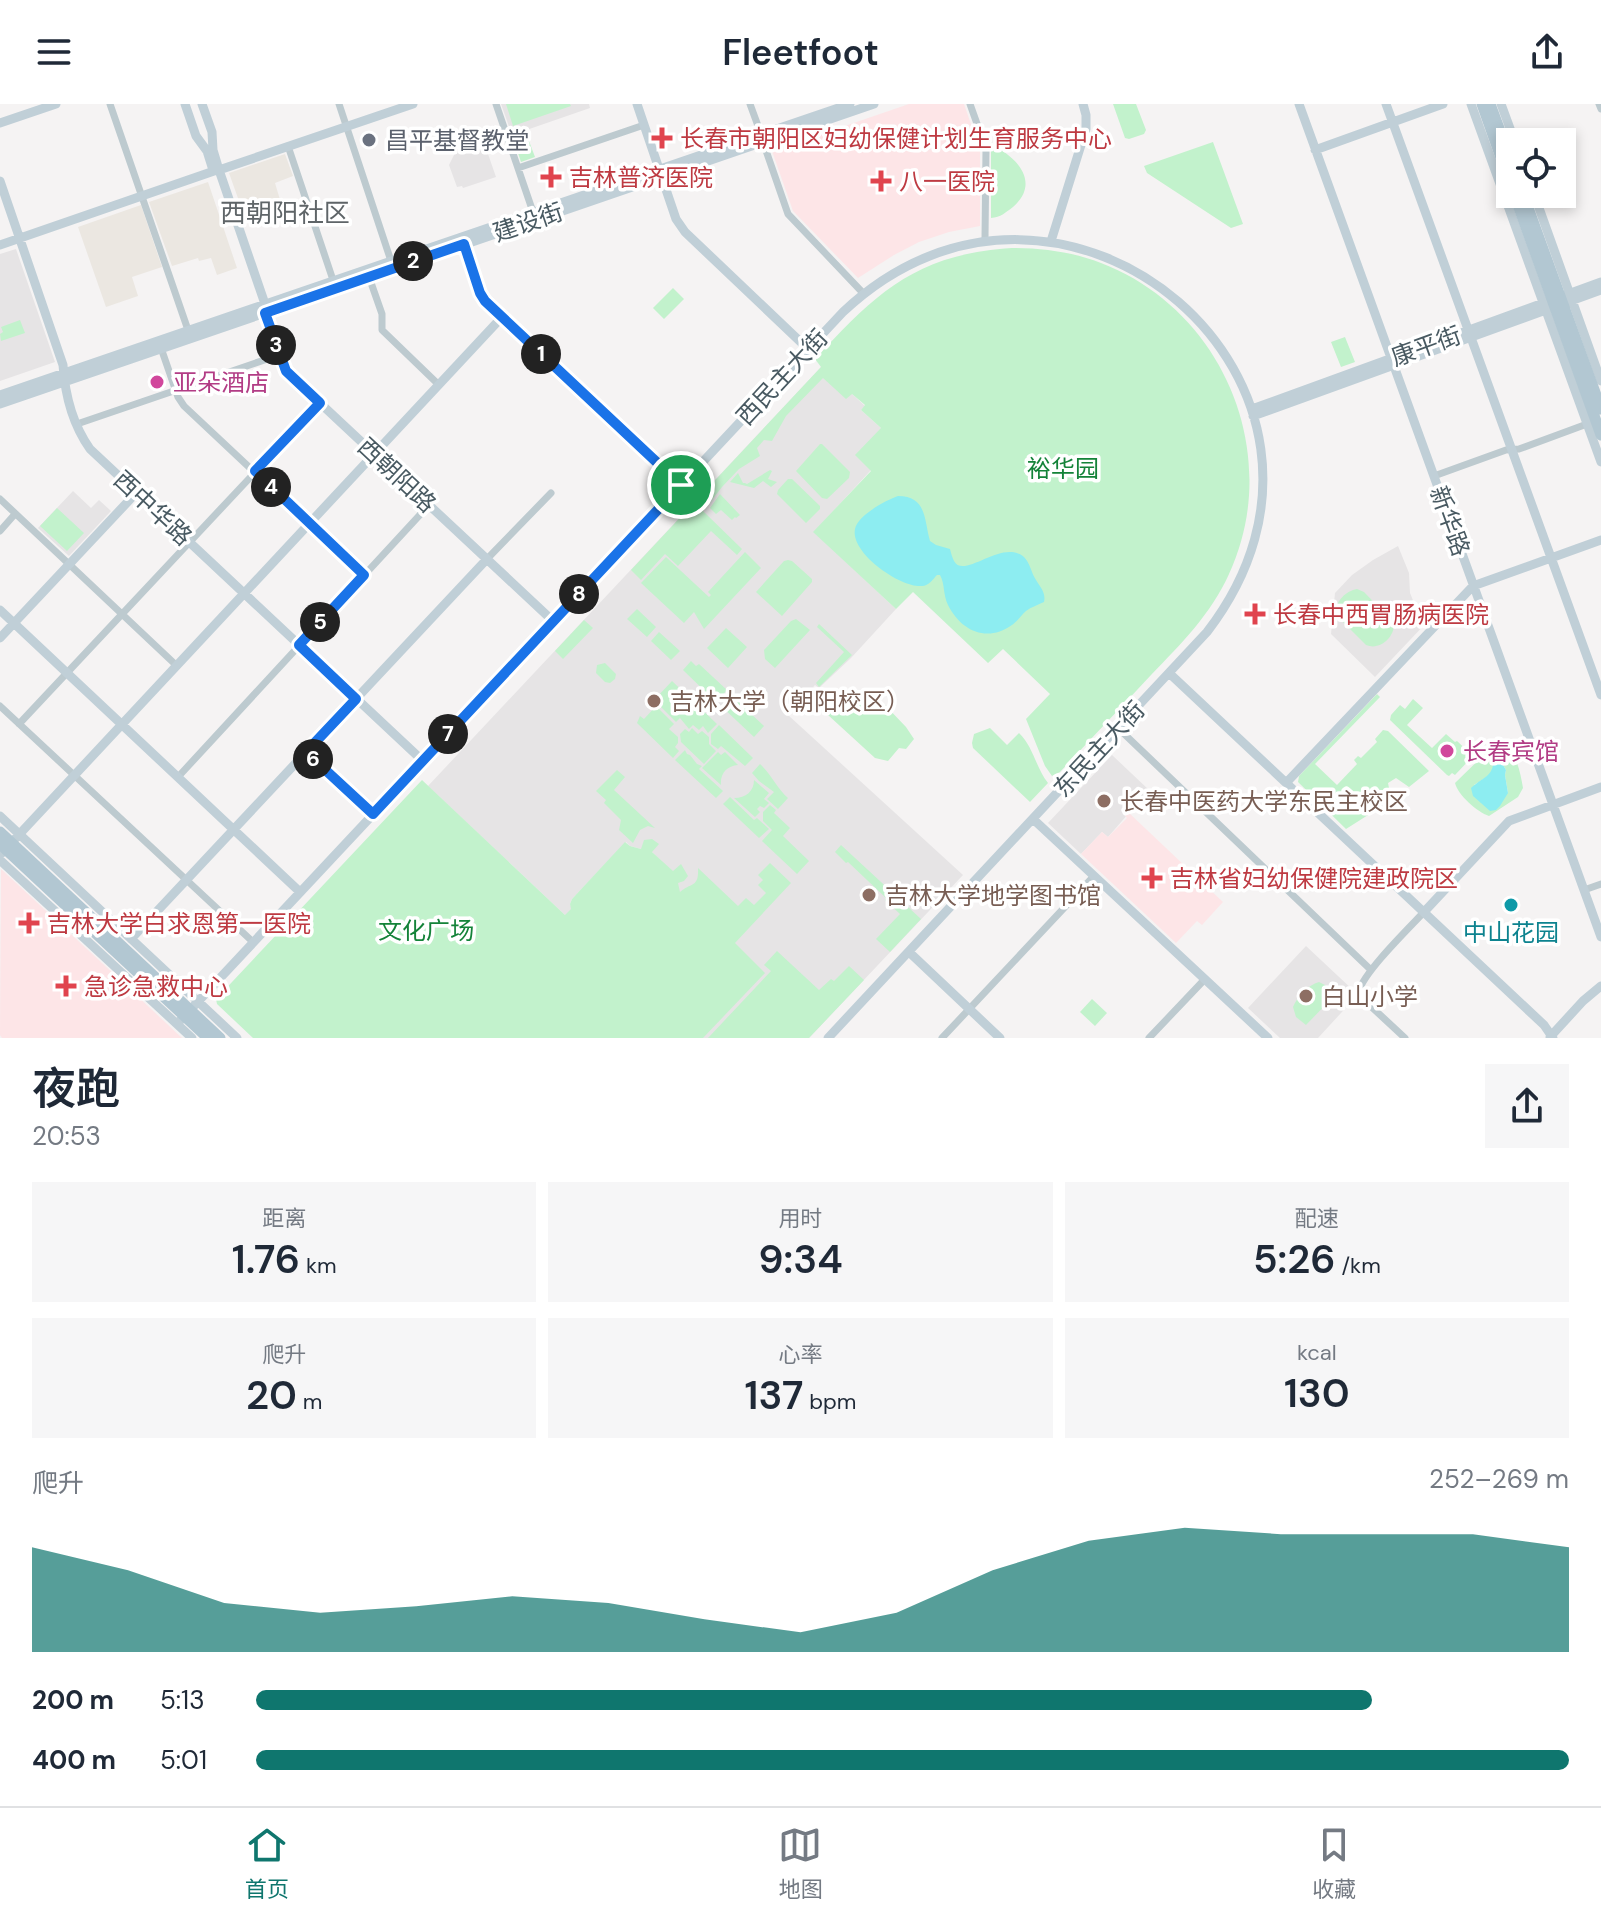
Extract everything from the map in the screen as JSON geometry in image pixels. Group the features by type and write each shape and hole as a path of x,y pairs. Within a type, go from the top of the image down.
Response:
{"main road":[{"path":"1482,104 1496,144"},
{"path":"1490,104 1499,128"},
{"path":"1520,208 1601,409"},
{"path":"1528,208 1601,435"},
{"path":"0,832 6,848 187,1013 220,1038"},
{"path":"187,1013 208,1038"}],"street":[{"path":"0,123 56,104"},
{"path":"110,104 188,330"},
{"name":"西朝阳路","path":"194,104 279,355 290,375 553,621"},
{"path":"339,104 391,261"},
{"path":"0,245 413,104"},
{"path":"496,104 533,212"},
{"path":"637,104 676,219 685,232 808,349"},
{"path":"750,104 788,214 863,293"},
{"name":"建设街","path":"762,138 850,104"},
{"name":"建设街","path":"0,395 161,348 333,280 533,212 874,104"},
{"path":"970,104 986,149 985,238"},
{"path":"1052,238 1084,136 1087,122 1083,104"},
{"name":"新华路","path":"1299,104 1601,937"},
{"path":"1386,104 1601,695"},
{"path":"1315,150 1443,104"},
{"path":"1471,104 1558,302 1601,381"},
{"path":"1501,104 1510,128"},
{"path":"518,168 644,125"},
{"path":"288,146 333,280"},
{"name":"建设街","path":"0,404 188,330 369,277 661,172"},
{"name":"西中华路","path":"0,181 63,365 65,390 80,434 90,449 423,761"},
{"path":"1537,208 1587,424 1601,462"},
{"name":"西民主大街","path":"187,1013 808,349 863,293 892,272 919,257 949,246 985,238 1027,236 1090,246 1147,273 1173,291 1196,313 1225,350 1240,378 1252,413"},
{"path":"464,244 485,301 681,485"},
{"path":"369,277 382,314 382,330 439,385"},
{"name":"康平街","path":"1558,302 1601,282"},
{"name":"康平街","path":"1252,413 1558,302 1601,290"},
{"path":"6,848 502,317"},
{"path":"161,348 184,406 364,575"},
{"path":"77,424 279,355"},
{"path":"19,724 320,403"},
{"name":"东民主大街","path":"828,1038 1207,632 1225,606 1252,549 1259,518 1261,455 1252,413"},
{"path":"1434,476 1587,424"},
{"path":"0,638 136,493"},
{"path":"131,939 551,493"},
{"path":"0,499 177,666"},
{"path":"178,777 429,505"},
{"path":"0,531 15,514"},
{"path":"1286,783 1473,586 1601,540"},
{"path":"0,610 300,892"},
{"path":"1169,673 1544,1025 1552,1037"},
{"path":"0,706 253,942"},
{"path":"1118,728 1371,970"},
{"path":"306,752 373,814"},
{"path":"1405,1038 1359,994 1360,986 1371,970 1509,821 1601,787"},
{"path":"0,816 6,848 131,939 187,1013 192,1038"},
{"path":"1033,819 1268,1038"},
{"path":"942,1038 1094,876"},
{"path":"1584,890 1601,884"},
{"path":"909,952 1000,1038"},
{"path":"1149,1038 1205,979"},
{"path":"1552,1037 1583,1001 1601,986"},
{"path":"1552,1037 1601,993"},
{"path":"187,1013 237,1038"}],"shaded area":[{"path":"501,104 589,104 590,108 512,135"},
{"name":"八一医院","path":"909,104 964,104 980,150 980,226 919,242 858,278 793,211 772,151"},
{"path":"479,128 496,177 463,188 457,187 449,165 465,133"},
{"path":"285,154 293,176 275,183 281,203 244,215 229,173"},
{"path":"208,182 237,268 217,275 211,258 199,261 198,258 172,266 149,202"},
{"path":"141,205 162,267 132,277 138,296 106,307 78,227"},
{"path":"16,249 55,362 0,381 0,254"},
{"name":"吉林大学（朝阳校区）","path":"822,366 865,406 861,410 881,428 871,470 814,532 896,609 851,658 819,688 815,685 788,715 963,875 809,1038 695,1038 680,893 673,872 652,852 626,842 572,899 572,909 566,916 428,786"},
{"path":"73,491 91,508 99,500 111,511 69,556 38,528"},
{"path":"1398,546 1409,573 1410,593 1419,615 1427,622 1375,677 1331,634 1335,593 1352,575"},
{"name":"长春中医药大学东民主校区","path":"1112,755 1149,790 1108,837 1102,832 1081,854 1048,823"},
{"name":"吉林省妇幼保健院建政院区","path":"1128,812 1223,902 1202,925 1197,921 1176,943 1081,854 1102,832 1108,837 1127,818"},
{"name":"吉林大学白求恩第一医院","path":"1,869 182,1038 2,1038"},
{"name":"白山小学","path":"1306,946 1354,991 1353,1000 1318,1038 1280,1038 1248,1008"}],"green space":[{"path":"506,104 570,104 571,106 513,126"},
{"path":"1113,104 1136,104 1146,130 1144,134 1125,138"},
{"path":"526,133 535,157 521,162 513,138"},
{"path":"1213,142 1243,224 1231,228 1147,173 1144,166"},
{"path":"991,145 1017,163 1025,180 1025,189 1013,207 991,218"},
{"name":"裕华园","path":"1012,248 1057,251 1101,263 1144,285 1181,315 1210,351 1232,392 1245,436 1250,482 1244,528 1222,589 1173,652 1060,772 1052,776 1026,719 1050,694 1003,649 988,663 913,592 896,609 813,532 871,471 855,455 881,428 861,410 865,405 852,394 846,399 823,378 786,416 772,441 764,440 757,448 760,456 739,469 703,511 742,549 737,555 711,531 678,566 665,554 641,580 631,570 821,367 815,359 879,296 924,268 978,252"},
{"path":"673,288 684,299 664,319 653,308"},
{"path":"20,320 25,333 1,341 1,327"},
{"path":"1345,337 1355,362 1341,367 1331,342"},
{"path":"820,444 850,472 849,478 827,499 822,498 796,471"},
{"path":"770,470 768,479 777,482 771,487 763,481 754,488 730,482 738,473 743,483 747,484"},
{"path":"788,479 792,479 820,506 806,523 777,494"},
{"path":"720,494 740,515 732,520 721,510 716,514 710,508"},
{"path":"57,508 84,533 67,551 40,526"},
{"path":"745,552 761,568 704,629 694,612 684,623 641,583 666,557 709,597 708,592"},
{"path":"788,560 812,582 782,616 756,592"},
{"path":"1357,589 1364,592 1394,623 1386,642 1376,646 1366,645 1336,615 1341,598"},
{"path":"637,609 656,627 647,637 627,619"},
{"path":"796,619 810,630 775,668 765,659 764,650"},
{"path":"584,620 593,628 563,659 555,651"},
{"path":"819,624 852,655 819,687 816,683 844,652 817,627"},
{"path":"726,628 747,647 728,668 707,648"},
{"path":"659,632 680,651 671,660 651,641"},
{"path":"691,661 696,666 699,664 727,690 716,702 683,670"},
{"path":"605,663 616,674 610,683 596,673 597,665"},
{"path":"672,681 717,724 708,733 703,726 699,730 693,725 689,729 680,718 676,722 658,704 656,698"},
{"path":"1377,694 1380,697 1315,764 1337,785 1357,764 1354,760 1358,756 1361,758 1377,742 1375,739 1383,730 1388,731 1429,771 1409,787 1396,778 1388,783 1390,793 1379,801 1376,810 1346,829 1298,782 1299,776"},
{"path":"731,695 764,726 754,737 721,706"},
{"path":"1413,699 1423,708 1407,725 1432,748 1446,734 1473,756 1455,775 1447,775 1390,720 1400,705 1405,709"},
{"path":"859,700 870,710 884,704 914,739 906,749 899,748 888,761 875,758 828,715 839,707 853,707"},
{"path":"656,706 674,724 669,729 678,737 675,747 679,751 673,758 637,723 640,716 644,719"},
{"path":"719,725 753,758 745,766 721,746 718,749 711,744 711,734"},
{"path":"692,728 698,734 702,731 709,737 709,744 716,751 704,764 681,742 680,734"},
{"path":"990,728 1007,745 1019,733 1028,744 1048,783 1030,802 973,748 974,734"},
{"path":"1496,743 1513,754 1523,788 1518,797 1489,816 1469,802 1455,783","holes":["1499,758 1506,770 1508,793 1474,785 1491,772 1494,759"]},
{"path":"685,750 702,766 699,769 723,791 716,798 675,760"},
{"path":"718,752 721,755 725,752 738,765 725,771 721,785 702,768"},
{"path":"760,764 788,798 778,809 767,799 774,792 752,773"},
{"path":"617,770 625,777 614,790 655,828 648,826 640,830 633,843 619,830 621,820 596,791"},
{"name":"文化广场","path":"422,780 565,915 571,909 572,899 625,842 641,849 644,840 652,839 659,844 652,852 673,871 681,864 688,876 678,883 680,892 696,882 698,868 738,906 746,898 754,905 766,893 758,885 763,880 758,875 770,863 791,883 735,943 765,973 703,1038 253,1038 217,1004 216,999"},
{"path":"754,780 769,793 764,799 769,803 757,809 760,812 755,817 734,798 748,793"},
{"path":"730,797 754,820 757,818 769,829 759,838 723,804"},
{"path":"770,805 790,828 783,836 809,861 797,874 762,841 772,830 763,821 763,812"},
{"path":"841,845 921,919 890,952 876,939 900,914 835,852"},
{"path":"777,951 819,990 849,966 864,980 809,1038 708,1038 771,971 764,965"},
{"path":"1319,982 1330,992 1334,989 1338,992 1306,1025 1296,1017 1293,1007 1303,992"},
{"path":"1092,999 1107,1013 1095,1026 1080,1012"}],"water":[{"path":"898,496 914,500 919,505 930,541 950,549 959,566 1005,552 1015,552 1024,557 1043,591 1044,602 1028,610 1003,630 976,632 953,614 946,601 940,575 924,586 913,585 890,575 860,548 855,529 866,514"},
{"path":"1495,757 1499,758 1506,770 1508,793 1496,810 1490,811 1473,796 1471,788 1490,773"}],"place":[{"name":"长春市朝阳区妇幼保健计划生育服务中心","path":"662,138"},
{"name":"昌平基督教堂","path":"369,140"},
{"name":"吉林普济医院","path":"551,177"},
{"name":"八一医院","path":"881,181"},
{"name":"亚朵酒店","path":"157,382"},
{"name":"长春中西胃肠病医院","path":"1255,614"},
{"name":"吉林大学（朝阳校区）","path":"654,701"},
{"name":"长春宾馆","path":"1447,751"},
{"name":"长春中医药大学东民主校区","path":"1104,801"},
{"name":"吉林省妇幼保健院建政院区","path":"1152,878"},
{"name":"吉林大学地学图书馆","path":"869,895"},
{"name":"中山花园","path":"1511,905"},
{"name":"吉林大学白求恩第一医院","path":"29,923"},
{"name":"急诊急救中心","path":"66,986"},
{"name":"白山小学","path":"1306,996"}],"district":[{"name":"西朝阳社区","path":"285,213"}],"route":[{"path":"464,244 485,301 681,485 373,814 306,752 356,699 299,645 364,575 255,471 320,403 286,371 265,313 464,244"}]}
